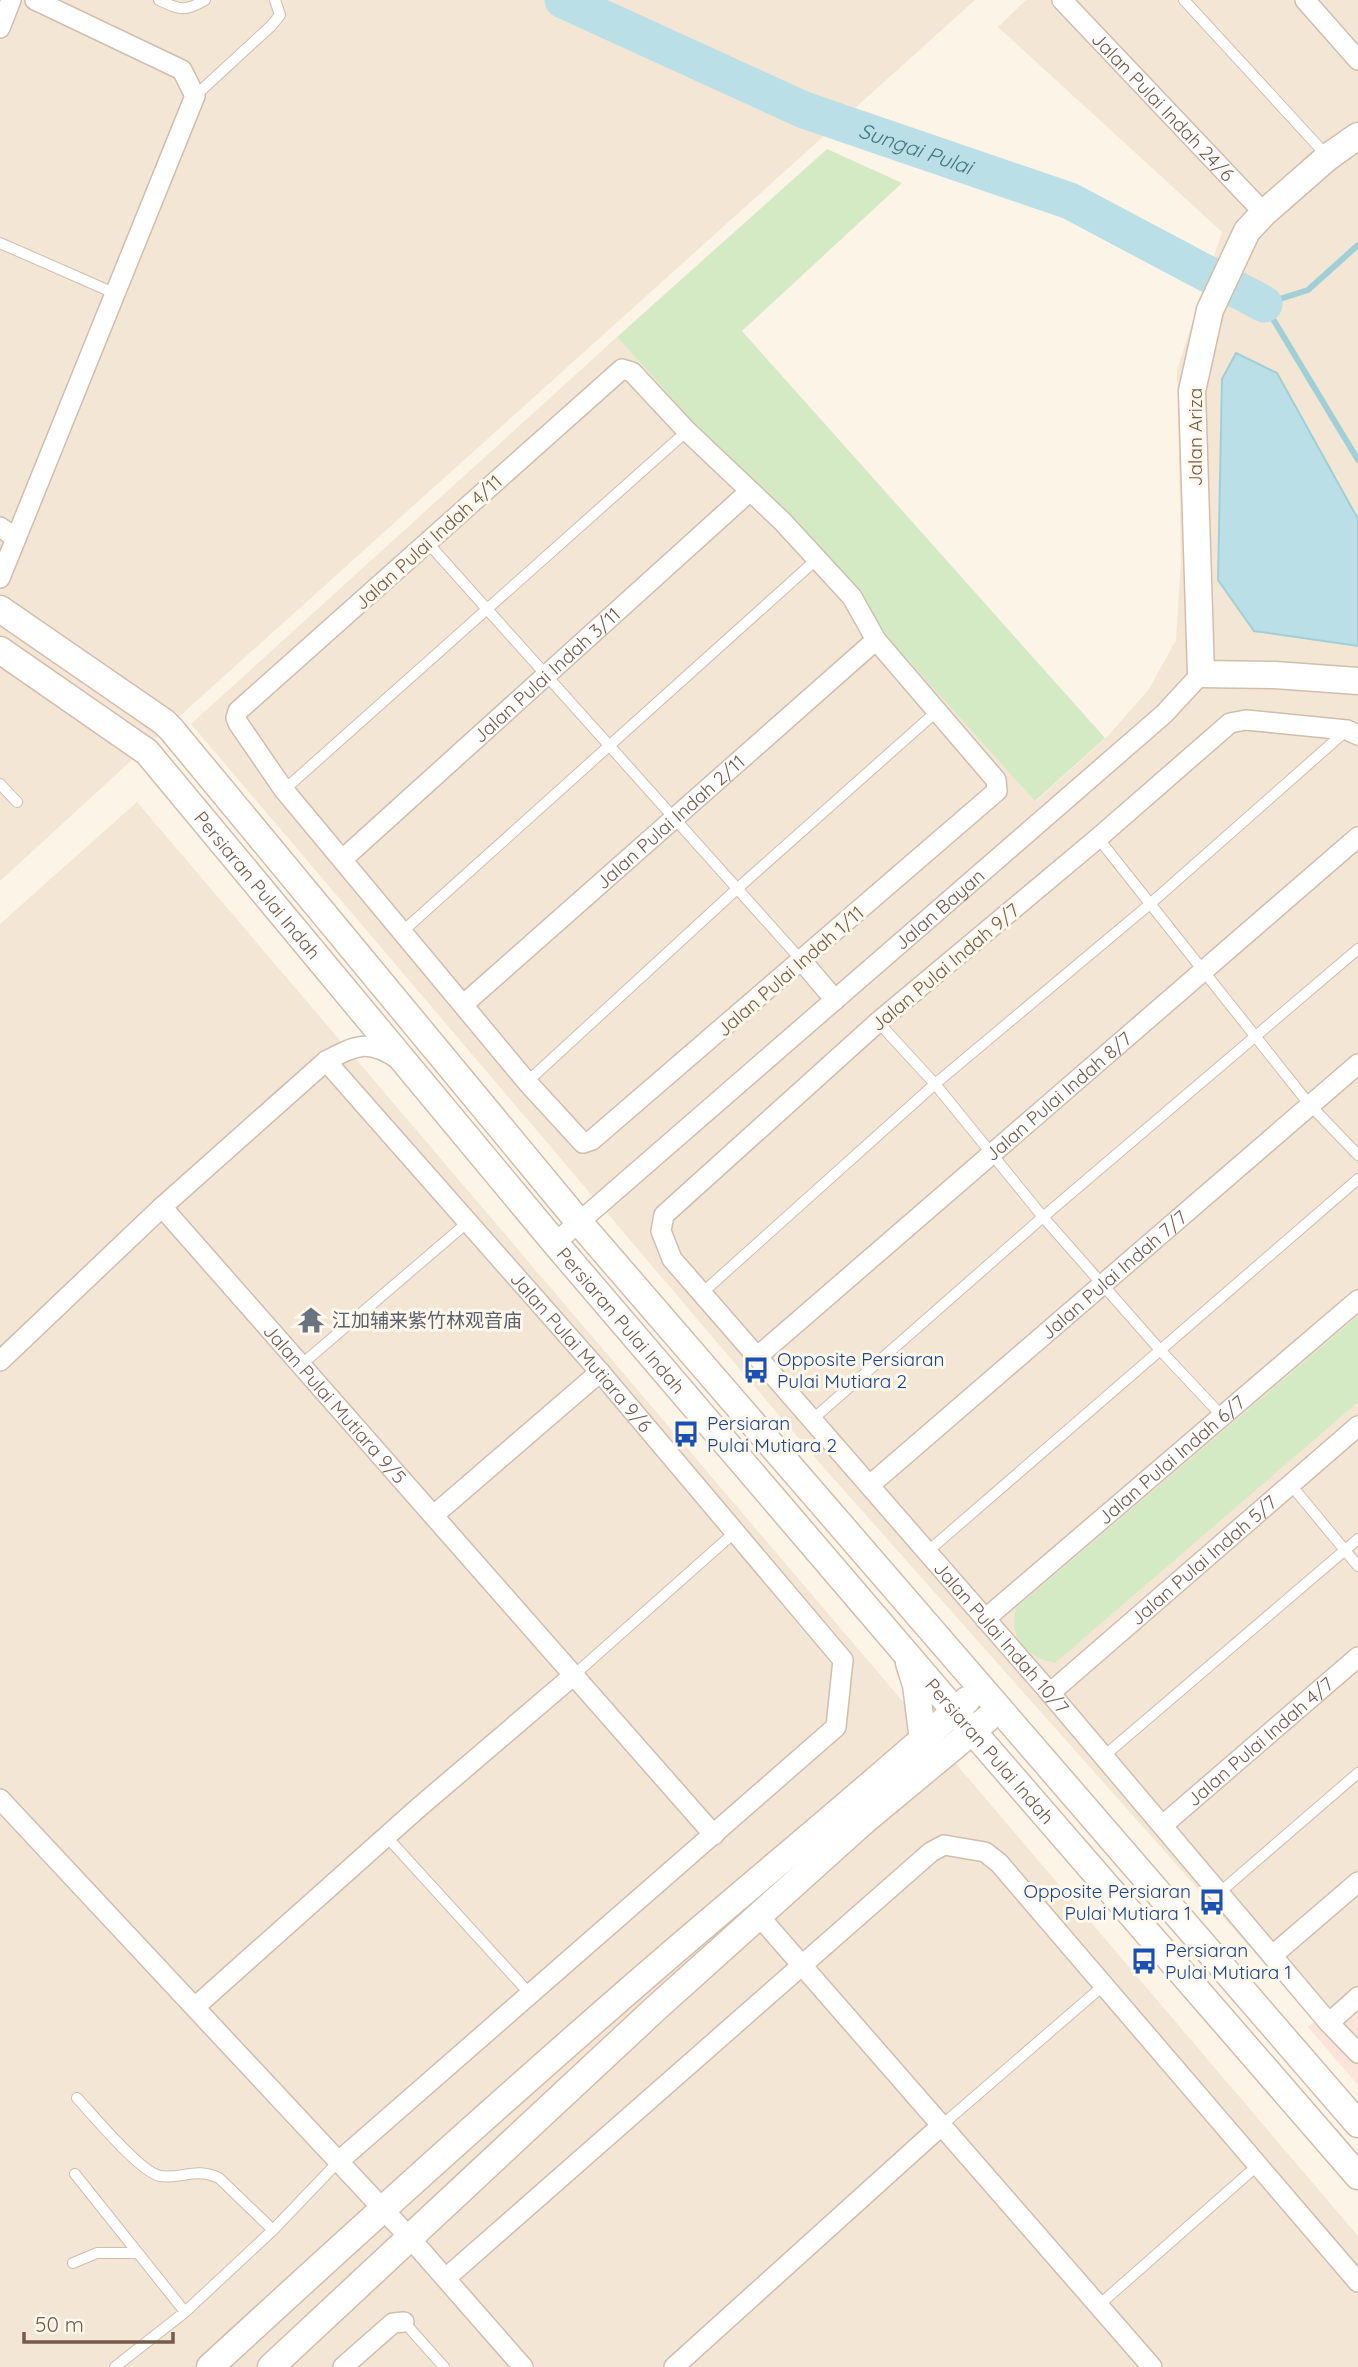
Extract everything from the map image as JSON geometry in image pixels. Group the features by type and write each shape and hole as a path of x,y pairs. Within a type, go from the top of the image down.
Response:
{"main road":[{"name":"Jalan Ariza","path":"1201,674 1192,391 1210,310 1255,222 1328,157 1358,136"},
{"name":"Persiaran Pulai Indah","path":"0,609 171,729 578,1221 1358,2124"},
{"path":"0,625 66,695"},
{"name":"Persiaran Pulai Indah","path":"0,650 147,752 555,1243 955,1711 1358,2176"},
{"path":"1201,674 1275,674 1358,681"},
{"path":"907,1654 931,1750"},
{"path":"271,2367 864,1821 931,1750 955,1711 981,1688"},
{"path":"210,2367 383,2208 627,1992 931,1750 974,1731 999,1709"},
{"path":"931,1750 1001,1763"},
{"path":"1314,2074 1358,2111"}],"street":[{"path":"0,28 11,0"},
{"path":"0,578 8,533 114,293 195,96 182,70 35,0"},
{"name":"Jalan Pulai Indah 24/6","path":"1062,0 1255,222"},
{"path":"1305,0 1358,60"},
{"name":"Jalan Pulai Indah 4/11","path":"284,790 238,723 238,711 427,542 622,369 632,372 687,431"},
{"path":"687,431 782,521 852,597 876,640 936,712"},
{"name":"Jalan Pulai Indah 3/11","path":"344,858 750,491"},
{"name":"Jalan Pulai Indah 2/11","path":"464,1004 876,640"},
{"name":"Jalan Bayan","path":"555,1243 1164,714 1201,674"},
{"name":"Jalan Pulai Indah 1/11","path":"527,1082 579,1141 587,1143 592,1140 997,791 996,780 936,712"},
{"name":"Jalan Pulai Indah 9/7","path":"664,1215 878,1022 1098,838 1230,723 1246,720 1353,733"},
{"path":"284,790 344,858 527,1082"},
{"name":"Jalan Pulai Indah 8/7","path":"758,1356 1358,837"},
{"path":"802,961 835,1000"},
{"path":"0,1361 162,1207 326,1060 354,1046 374,1046 385,1050 408,1066"},
{"name":"Jalan Pulai Mutiara 9/6","path":"326,1060 600,1372 843,1660 836,1727 714,1835"},
{"name":"Jalan Pulai Indah 7/7","path":"870,1485 1358,1063"},
{"name":"Jalan Pulai Mutiara 9/5","path":"162,1207 714,1835"},
{"name":"Jalan Pulai Indah 10/7","path":"664,1215 661,1231 672,1259 1050,1693 1329,2023 1358,2053"},
{"name":"Jalan Pulai Indah 6/7","path":"985,1619 1358,1300"},
{"path":"434,1515 600,1372"},
{"name":"Jalan Pulai Indah 5/7","path":"1050,1693 1358,1426"},
{"name":"Jalan Pulai Indah 4/7","path":"1163,1825 1358,1657"},
{"path":"195,2007 386,1836 574,1675"},
{"path":"0,1799 383,2208 523,2367"},
{"path":"339,2161 714,1835"},
{"path":"446,2278 931,1852 944,1845 985,1852 999,1863 1358,2282"},
{"path":"1273,1955 1358,1882"},
{"path":"759,1916 1152,2367"},
{"path":"1329,2023 1358,1997"},
{"path":"674,2367 942,2125"},
{"path":"342,2367 393,2323 404,2322"}],"lane":[{"path":"159,0 176,8 191,9 205,0"},
{"path":"195,96 271,26 280,15 275,0"},
{"path":"1184,0 1328,157"},
{"path":"0,243 114,293"},
{"path":"284,790 687,431"},
{"path":"427,542 802,961"},
{"path":"402,932 817,559"},
{"path":"527,1082 738,888 936,712"},
{"path":"701,1294 935,1084 1353,733"},
{"path":"0,784 17,802"},
{"path":"1098,838 1309,1104 1358,1156"},
{"path":"813,1419 1043,1217 1358,949"},
{"path":"878,1022 935,1084 1043,1217 1222,1416"},
{"path":"928,1552 1358,1179"},
{"path":"302,1364 468,1221"},
{"path":"1291,1485 1358,1566"},
{"path":"574,1675 735,1532"},
{"path":"1104,1756 1358,1539"},
{"path":"1219,1893 1358,1773"},
{"path":"386,1836 530,1994"},
{"path":"942,2125 1104,1985"},
{"path":"77,2098 143,2167 157,2175 175,2177 195,2172 208,2173 219,2178 273,2230"},
{"path":"115,2367 185,2312 273,2230 339,2161"},
{"path":"1099,2305 1258,2165"},
{"path":"75,2174 185,2312"},
{"path":"73,2263 97,2253 138,2253"},
{"path":"404,2322 444,2367"}],"shaded area":[{"path":"0,0 975,0 0,881"},
{"path":"1026,0 1358,0 1358,2069 818,1461 191,724 617,337 1036,801 1107,737 1149,689 1176,640 1181,560 1177,370 1222,232 998,27"},
{"path":"137,802 1358,2236 1358,2367 0,2367 0,924"},
{"path":"1358,1985 1358,2085 1308,2027"}],"green space":[{"path":"827,149 902,183 742,331 1105,738 1035,801 617,337"},
{"path":"1358,1316 1358,1402 1055,1663 1036,1656 1022,1645 1015,1629 1016,1608"}],"water":[{"path":"1236,353 1277,373 1358,519 1358,646 1254,631 1218,580 1222,379"}],"waterway":[{"name":"Sungai Pulai","path":"563,0 804,110 1070,201 1264,304"},
{"path":"1358,245 1308,290 1264,304 1358,460"}],"place":[{"name":"江加辅来紫竹林观音庙","path":"311,1320"},
{"name":"Opposite Persiaran Pulai Mutiara 2","path":"756,1370"},
{"name":"Persiaran Pulai Mutiara 2","path":"686,1434"},
{"name":"Opposite Persiaran Pulai Mutiara 1","path":"1212,1902"},
{"name":"Persiaran Pulai Mutiara 1","path":"1144,1961"}]}
